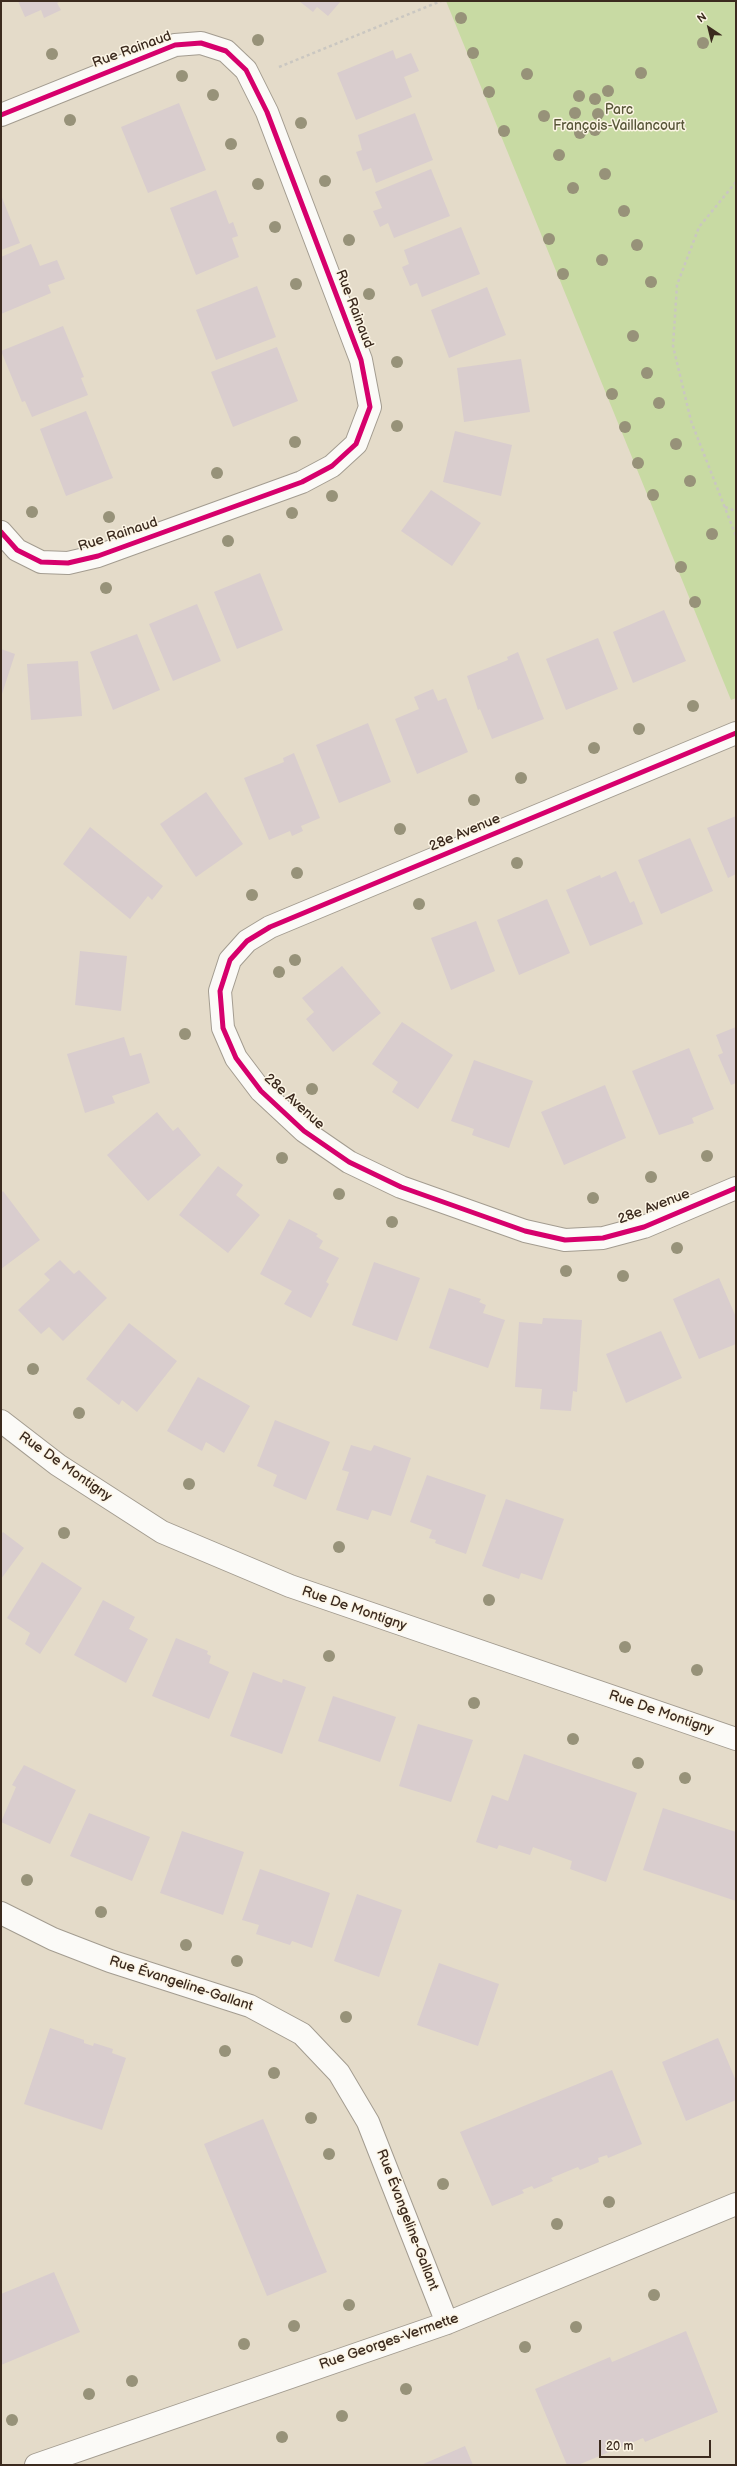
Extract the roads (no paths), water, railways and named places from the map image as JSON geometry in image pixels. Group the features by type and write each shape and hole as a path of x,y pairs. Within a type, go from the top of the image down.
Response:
{"street":[{"name":"Rue Rainaud","path":"1,116 175,45 201,43 226,51 246,70 267,112 361,360 370,406 356,444 332,466 302,482 98,556 68,563 41,562 17,550 1,532"},
{"name":"28e Avenue","path":"736,734 270,927 247,941 230,960 220,991 223,1028 236,1058 261,1091 304,1130 349,1162 401,1186 526,1231 565,1240 602,1238 644,1227 736,1188"},
{"name":"Rue De Montigny","path":"1,1421 58,1465 169,1535 290,1586 736,1739"},
{"name":"Rue Évangeline-Gallant","path":"1,1913 54,1939 110,1961 250,2006 302,2034 339,2073 368,2122 446,2323"},
{"name":"Rue Georges-Vermette","path":"36,2465 446,2323 736,2204"}],"park label":[{"name":"Parc François-Vaillancourt","path":"619,118"}]}
